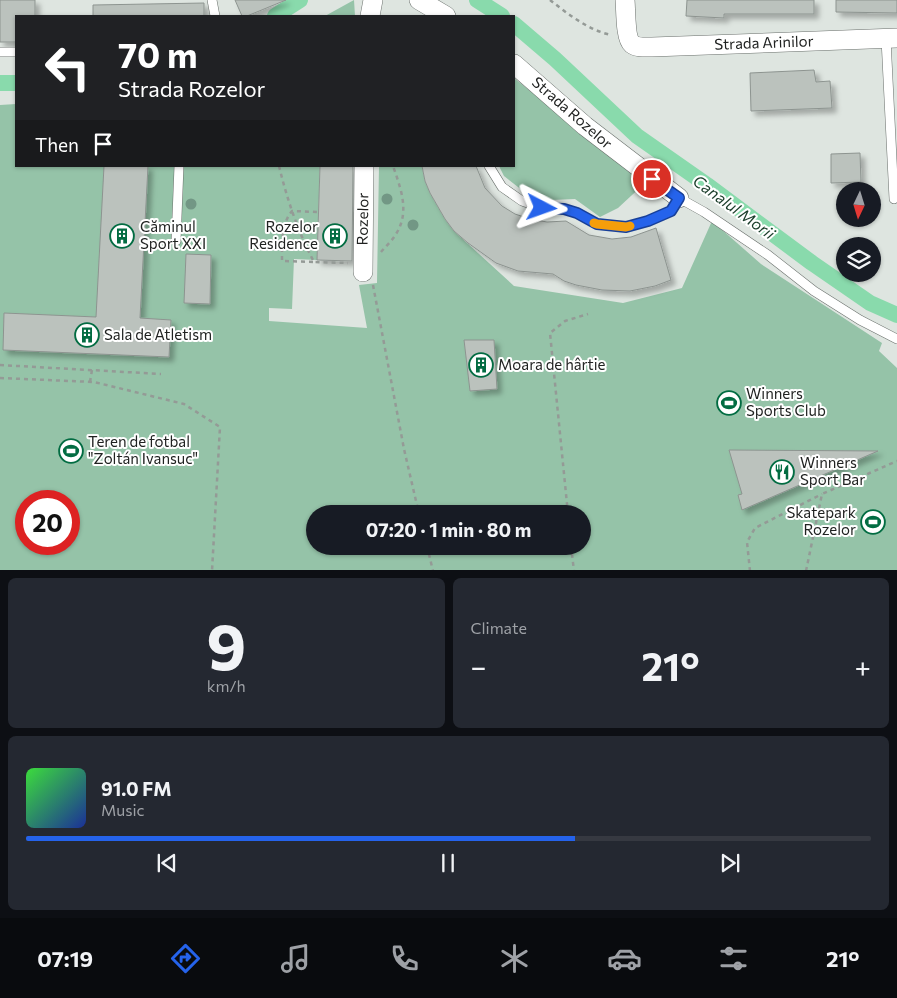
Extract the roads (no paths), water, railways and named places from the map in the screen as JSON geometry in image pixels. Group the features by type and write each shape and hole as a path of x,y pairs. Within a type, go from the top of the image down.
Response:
{"street":[{"path":"370,15 373,0"},
{"path":"419,0 444,15"},
{"name":"Strada Arinilor","path":"625,0 630,41 639,46 892,39"},
{"name":"Strada Rozelor","path":"515,65 585,126 679,198"},
{"name":"Rozelor","path":"363,265 364,167"}],"lane":[{"path":"212,0 215,15"},
{"path":"892,39 894,199"},
{"path":"0,52 15,52"},
{"path":"176,241 179,167"},
{"path":"490,167 502,187 522,201 542,208 564,209 577,213 597,224 626,227 648,221 671,211 679,198 704,212 822,296 860,320 897,339"}],"waterway":[{"name":"Canalul Morii","path":"277,15 300,0"},
{"name":"Canalul Morii","path":"477,0 500,15"},
{"name":"Canalul Morii","path":"515,25 555,59 637,136 870,303 897,315"},
{"name":"Canalul Morii","path":"0,83 15,83"}],"place":[{"name":"Căminul Sport XXI","path":"122,236"},
{"name":"Rozelor Residence","path":"335,236"},
{"name":"Sala de Atletism","path":"87,335"},
{"name":"Moara de hârtie","path":"481,365"},
{"name":"Winners Sports Club","path":"729,403"},
{"name":"Teren de fotbal \"Zoltán Ivansuc\"","path":"71,451"},
{"name":"Winners Sport Bar","path":"782,472"},
{"name":"Skatepark Rozelor","path":"873,522"}]}
